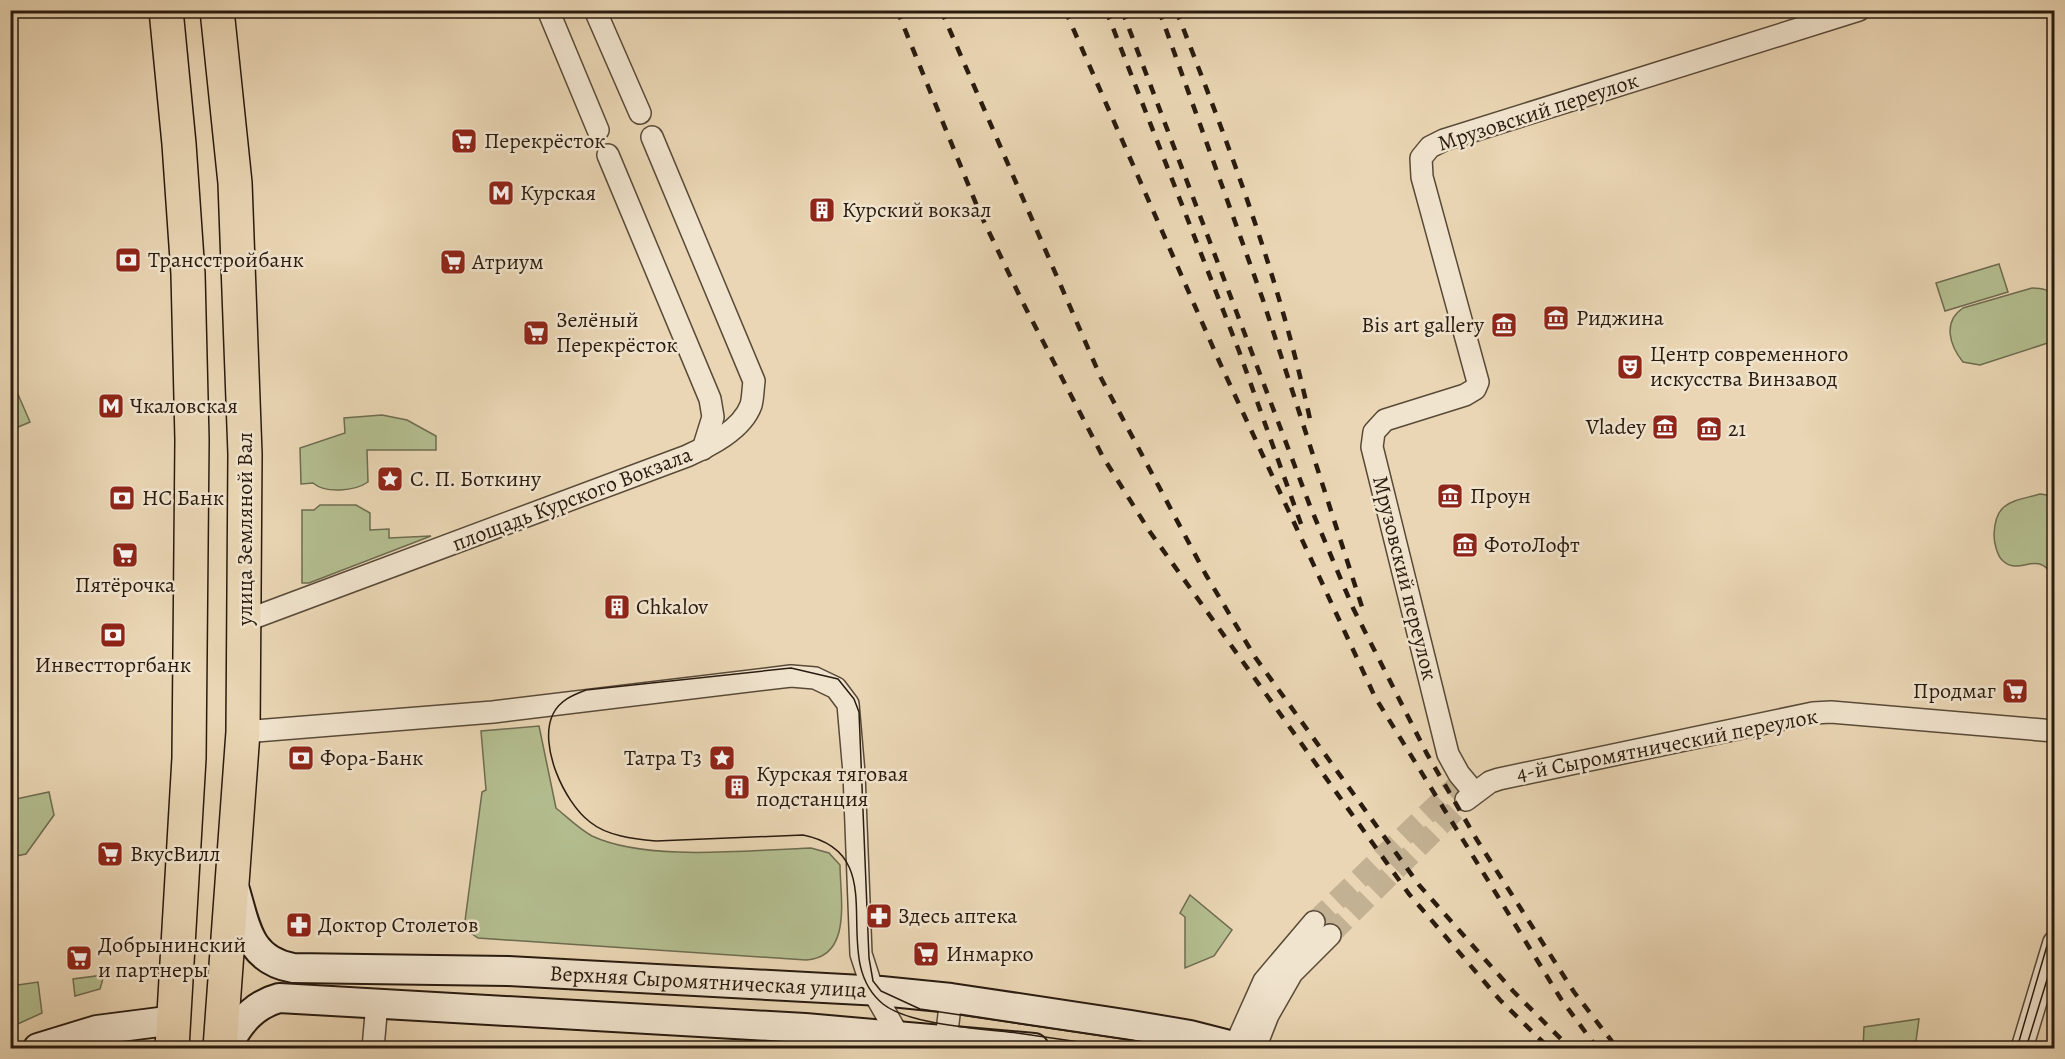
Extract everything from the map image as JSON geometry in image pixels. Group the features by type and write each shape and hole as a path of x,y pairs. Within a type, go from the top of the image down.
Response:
{"main road":[{"path":"38,1048 97,1030 173,1034 189,758 192,440 188,274 179,144 166,10"},
{"name":"улица Земляной Вал","path":"217,10 236,195 245,454 243,732 220,1048"},
{"name":"Верхняя Сыромятническая улица","path":"232,880 253,945 270,962 293,969 508,971 873,991 951,998 1241,1045"},
{"name":"Верхняя Сыромятническая улица","path":"227,1048 246,1017 269,1001 279,998 898,1035 946,1044 1034,1048"}],"street":[{"path":"548,10 598,130"},
{"path":"595,10 640,112"},
{"name":"Мрузовский переулок","path":"1465,790 1448,754 1372,447 1374,432 1385,420 1465,395 1475,389 1478,382 1422,177 1421,158 1430,147 1444,140 1859,10"},
{"path":"652,137 754,381 751,405 741,422 703,449"},
{"name":"площадь Курского Вокзала","path":"245,621 703,449 713,417 710,399 608,155"},
{"path":"243,732 385,722 531,708 617,695 791,676 815,678 836,688 848,704 857,831 861,954 873,991 898,1035"},
{"name":"4-й Сыромятнический переулок","path":"1465,790 1499,779 1813,713 1838,712 2055,731"},
{"path":"1241,1045 1264,981 1322,929"},
{"path":"2022,1048 2055,942"},
{"path":"946,1044 951,998"},
{"path":"373,1048 377,1003"}],"green space":[{"path":"1999,264 2008,292 1945,311 1936,283"},
{"path":"2032,288 2045,290 2054,298 2054,341 1980,365 1963,362 1958,356 1950,334 1952,320 1956,314 1963,308"},
{"path":"17,392 30,422 11,430 11,394"},
{"path":"382,415 407,420 436,436 436,450 367,450 368,482 356,488 333,490 313,483 301,484 300,448 345,433 344,418"},
{"path":"2040,494 2054,496 2054,579 2042,565 2036,563 2016,566 2003,561 1994,535 1995,524 2002,509 2013,502"},
{"path":"320,505 356,505 370,513 370,530 389,529 389,538 431,536 309,583 302,583 302,510 314,510"},
{"path":"539,726 556,808 592,836 615,844 670,852 811,848 829,853 840,865 842,908 841,923 831,948 821,956 806,960 478,938 458,924 465,921 482,792 486,790 481,731"},
{"path":"49,792 54,815 26,854 11,857 11,800"},
{"path":"1190,895 1232,930 1214,956 1185,968 1185,917 1180,913"},
{"path":"104,975 100,989 75,996 73,979"},
{"path":"38,982 42,1013 11,1027 11,986"},
{"path":"1919,1019 1915,1048 1863,1048 1864,1027"}],"tunnel":[{"path":"1314,922 1455,787"},
{"path":"1330,935 1466,800"}],"tram line":[{"path":"1121,1048 947,1025 910,1017 883,1004 867,984 859,960 854,884 847,863 831,846 803,835 656,841 630,838 604,831 580,813 556,772 549,741 549,727 553,714 563,702 586,690 791,668 838,679 854,699 859,712 869,958 873,981 881,991 920,1009 1184,1048"},
{"path":"2017,1048 2054,922"},
{"path":"2026,1048 2054,957"}],"railway":[{"path":"897,10 979,211 1022,301 1103,457 1150,532 1409,894 1500,1000 1549,1048"},
{"path":"941,10 1101,378 1206,575 1255,657 1419,885 1513,991 1570,1048"},
{"path":"1065,10 1219,361 1375,697 1561,999 1597,1048"},
{"path":"1106,10 1239,351 1301,524"},
{"path":"1122,10 1310,506 1353,608 1427,754 1477,840 1574,992 1617,1048"},
{"path":"1159,10 1263,300 1363,610"},
{"path":"1176,10 1216,113 1269,266 1299,370 1311,424"}],"place":[{"name":"Перекрёсток","path":"464,141"},
{"name":"Курская","path":"501,193"},
{"name":"Курский вокзал","path":"822,210"},
{"name":"Трансстройбанк","path":"128,260"},
{"name":"Атриум","path":"453,262"},
{"name":"Риджина","path":"1556,318"},
{"name":"Bis art gallery","path":"1504,325"},
{"name":"Зелёный Перекрёсток","path":"536,333"},
{"name":"Центр современного искусства Винзавод","path":"1630,367"},
{"name":"Чкаловская","path":"111,406"},
{"name":"Vladey","path":"1665,427"},
{"name":"21","path":"1709,429"},
{"name":"С. П. Боткину","path":"390,479"},
{"name":"Проун","path":"1450,496"},
{"name":"НС Банк","path":"122,498"},
{"name":"ФотоЛофт","path":"1465,545"},
{"name":"Пятёрочка","path":"125,555"},
{"name":"Chkalov","path":"617,607"},
{"name":"Инвестторгбанк","path":"113,635"},
{"name":"Продмаг","path":"2015,691"},
{"name":"Фора-Банк","path":"301,758"},
{"name":"Татра T3","path":"722,758"},
{"name":"Курская тяговая подстанция","path":"737,787"},
{"name":"ВкусВилл","path":"110,854"},
{"name":"Здесь аптека","path":"879,916"},
{"name":"Доктор Столетов","path":"299,925"},
{"name":"Инмарко","path":"926,954"},
{"name":"Добрынинский и партнеры","path":"79,958"}]}
